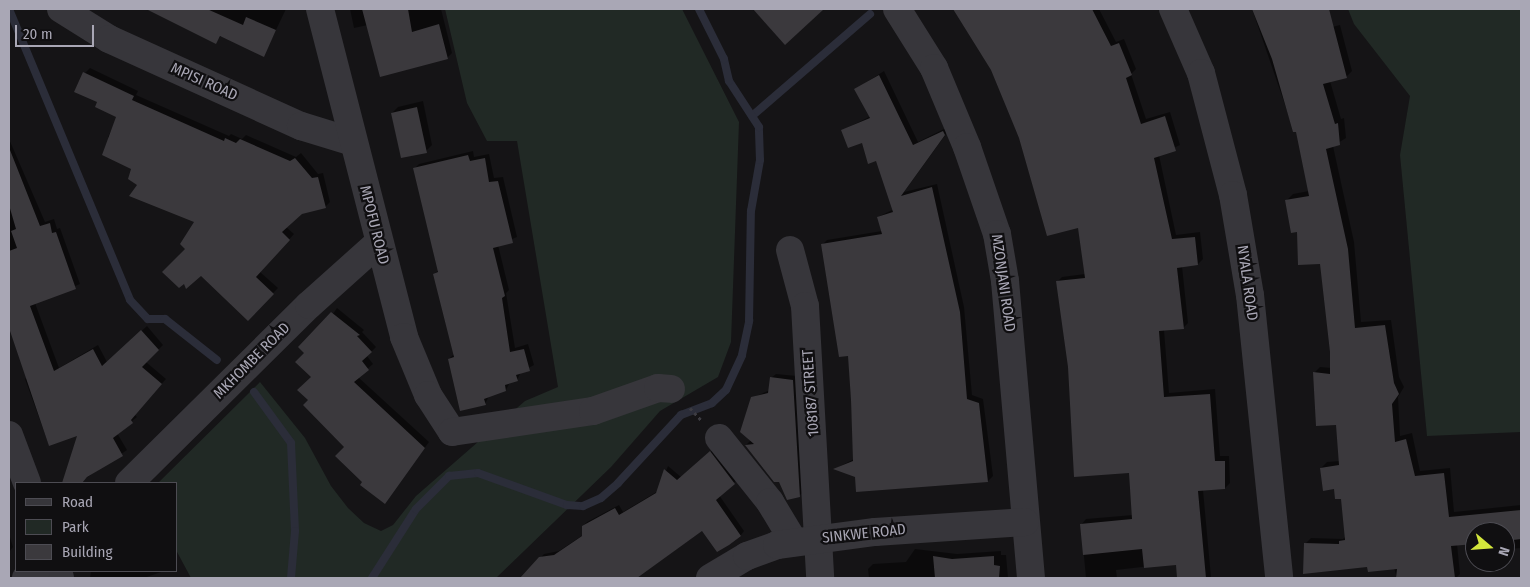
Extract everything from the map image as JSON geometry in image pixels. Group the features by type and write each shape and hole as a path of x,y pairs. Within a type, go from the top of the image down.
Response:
{"street":[{"name":"MPISI ROAD","path":"62,9 109,39 300,126 353,142"},
{"name":"MPOFU ROAD","path":"320,9 378,243 414,364 428,396 452,432 593,411 658,388 671,389"},
{"name":"MZONJANI ROAD","path":"897,9 934,68 967,147 997,234 1005,281 1031,578"},
{"name":"NYALA ROAD","path":"1173,9 1201,74 1233,195 1250,295 1277,574"},
{"name":"MKHOMBE ROAD","path":"131,482 309,304 378,243"},
{"name":"108187 STREET","path":"790,250 805,306 805,540 820,578"},
{"path":"9,434 27,482"},
{"path":"719,438 770,502 805,540"},
{"name":"SINKWE ROAD","path":"710,578 747,556 777,545 805,540 1026,522"}],"path":[{"path":"671,389 719,438"}],"green space":[{"path":"445,9 682,9 739,122 731,342 718,377 660,411 611,467 496,578 191,578 178,554 178,482 159,482 260,382 305,438 331,486 348,508 364,523 381,531 393,525 416,496 525,401 558,387 517,141 487,141 467,103"},
{"path":"1348,9 1521,9 1521,432 1427,436 1400,155 1410,96 1354,24"}],"building":[{"path":"146,9 207,9 243,25 246,17 276,30 264,57 220,36 216,44"},
{"path":"362,9 408,9 412,32 439,24 448,59 380,77"},
{"path":"753,9 824,9 785,45"},
{"path":"953,9 1092,9 1111,46 1119,43 1132,75 1126,78 1141,124 1165,116 1176,151 1154,158 1172,239 1195,237 1198,265 1177,268 1184,329 1159,331 1164,397 1210,394 1215,461 1225,461 1225,489 1198,491 1206,578 1177,578 1176,565 1144,568 1142,549 1083,555 1080,524 1132,519 1129,473 1074,477 1068,367 1056,281 1085,278 1078,228 1047,236 1019,138 991,70"},
{"path":"1252,9 1329,9 1347,78 1323,84 1335,124 1338,123 1340,145 1326,149 1348,249 1355,328 1385,325 1394,383 1399,394 1392,404 1395,442 1406,439 1415,476 1444,473 1449,517 1521,510 1521,539 1515,540 1515,522 1465,522 1465,545 1451,546 1455,578 1396,578 1397,569 1368,572 1367,567 1303,574 1304,543 1339,544 1339,541 1345,540 1341,499 1335,499 1334,489 1323,491 1320,468 1339,465 1336,425 1316,426 1313,372 1330,374 1330,352 1320,264 1298,265 1297,232 1291,233 1285,200 1309,196 1296,132 1293,132 1272,59"},
{"path":"83,72 134,96 132,100 224,141 225,138 236,143 240,139 290,161 295,158 312,178 318,177 326,208 302,214 282,232 290,240 256,277 274,294 248,321 201,276 186,289 184,284 179,288 162,272 185,249 180,244 194,222 129,196 137,185 128,179 131,169 102,155 116,117 95,107 97,102 74,92"},
{"path":"879,75 913,145 943,131 945,135 901,196 932,187 960,312 967,399 979,403 988,482 856,492 855,477 833,469 853,461 851,400 848,356 839,357 821,244 882,234 877,217 893,212 876,161 868,164 862,143 848,148 841,130 870,118 854,89"},
{"path":"417,107 427,153 401,158 391,113"},
{"path":"10,150 40,226 50,223 52,233 56,232 76,289 30,306 54,371 93,349 102,366 141,330 159,350 142,367 162,384 131,420 133,423 113,438 123,456 87,477 83,482 62,482 77,436 49,446 9,328 9,251 17,248 11,231 16,229 9,205"},
{"path":"468,155 470,161 485,158 489,182 498,181 513,243 493,248 505,296 502,298 510,352 524,349 530,371 516,375 518,381 505,385 506,391 484,399 486,405 460,411 448,359 454,357 433,274 438,272 413,168"},
{"path":"331,312 360,335 357,336 372,352 362,361 369,370 354,382 425,448 385,504 360,485 362,482 335,456 344,447 303,405 308,400 297,390 311,377 295,362 304,353 298,347"},
{"path":"770,377 793,380 800,497 787,500 779,482 774,482 745,445 754,444 740,432 751,397 768,393"},
{"path":"710,451 735,484 716,500 741,536 729,545 717,552 702,531 637,578 520,578 539,557 554,555 582,536 582,526 615,508 619,515 656,493 664,469 677,480"},
{"path":"933,556 952,559 994,556 994,565 1000,566 999,578 935,578"}],"waterway":[{"path":"9,9 130,300 148,319 165,319 217,360"},
{"path":"372,578 416,509 449,476 478,473 567,505 583,506 601,498 618,483 681,415 712,403 726,390 742,355 749,321 751,211 760,160 759,127 729,81 724,59 699,9"},
{"path":"752,116 870,14"},
{"path":"254,392 291,443 295,531 291,578"}]}
